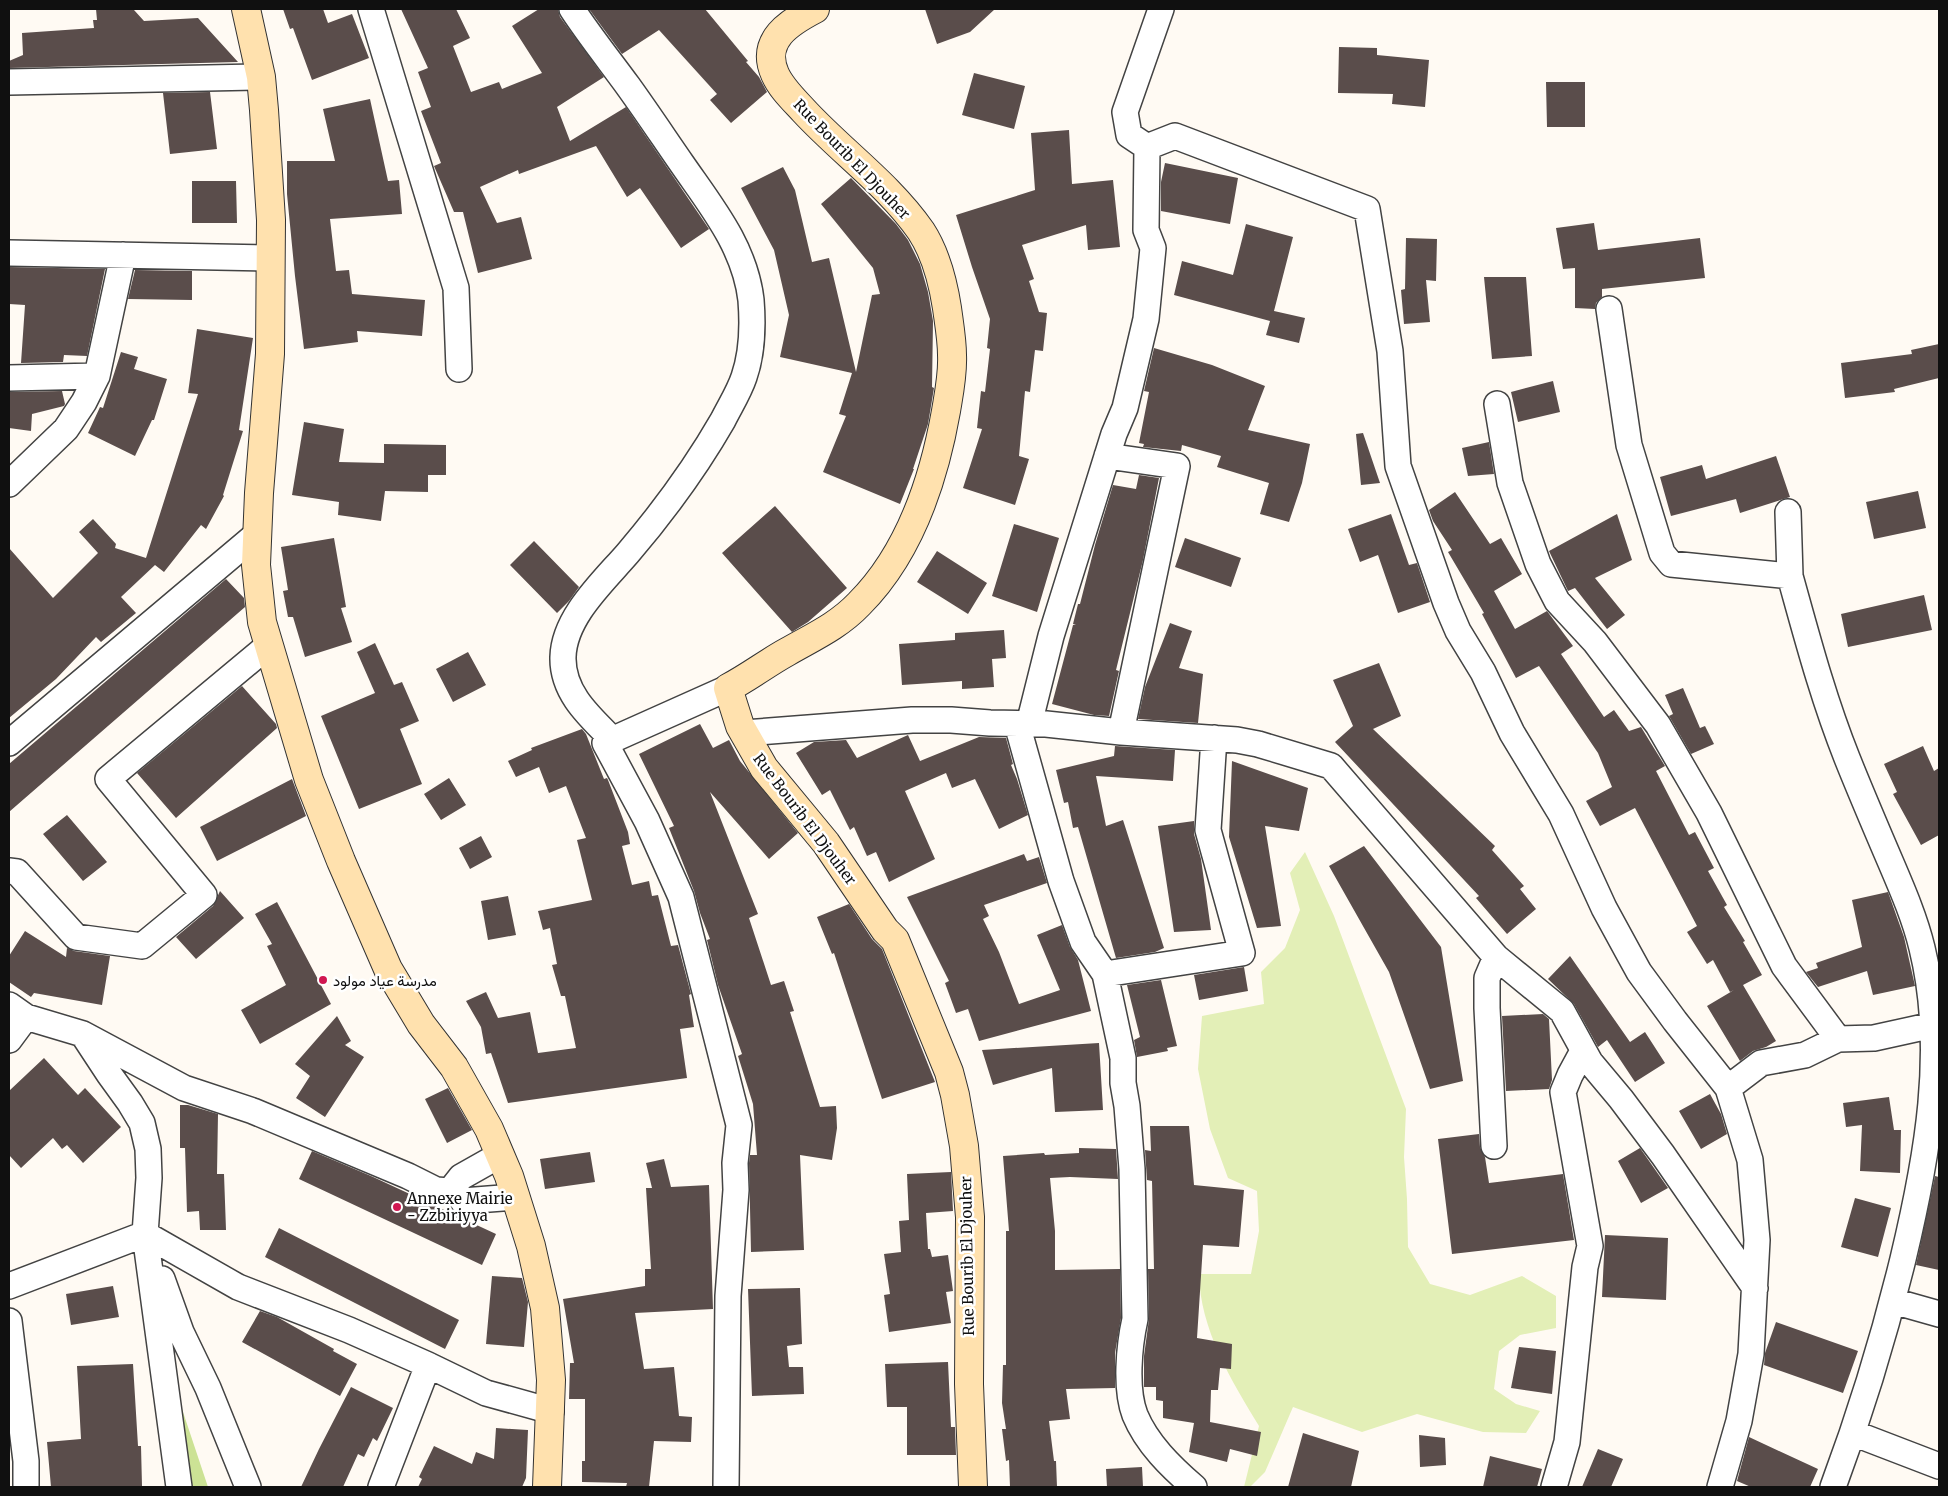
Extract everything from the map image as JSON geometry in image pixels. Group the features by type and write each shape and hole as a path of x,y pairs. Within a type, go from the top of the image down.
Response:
{"main road":[{"path":"246,9 260,77 269,192 270,354 256,565 262,622 309,780 341,861 388,969 421,1024 454,1067 489,1129 515,1196 531,1246 545,1308 552,1380 547,1487"},
{"name":"Rue Bourib El Djouher","path":"815,9 779,32 774,44 772,58 774,73 785,89 823,131 874,177 905,210 922,233 937,265 944,287 952,355 950,384 941,440 933,471 913,522 888,566 873,587 844,619 728,688 736,717 764,768 826,843 885,930 895,940 949,1072 960,1122 968,1186 970,1250 968,1312 969,1384 974,1487"}],"street":[{"path":"371,9 456,288 459,368"},
{"path":"572,9 710,204 730,237 746,273 751,312 750,346 744,377 717,430 674,496 642,537 589,598 568,634 564,646 563,660 568,687 587,714 613,740"},
{"path":"1147,147 1128,135 1125,112 1161,9"},
{"path":"9,82 260,77"},
{"path":"1147,147 1175,136 1367,209 1390,351 1398,466 1446,602 1458,631 1482,672 1512,733 1561,814 1604,908 1639,972 1728,1088 1750,1160 1757,1240 1751,1354 1739,1421 1720,1487"},
{"path":"1147,147 1146,230 1153,248 1146,319 1125,408 1023,724 1061,881 1083,942 1105,974 1123,1058 1130,1134 1135,1319 1130,1341 1131,1396 1135,1414 1144,1432 1175,1470 1194,1487"},
{"path":"9,253 270,258"},
{"path":"9,484 66,429 84,402 97,376 122,254"},
{"path":"1609,309 1629,445 1662,553 1671,564 1790,576"},
{"path":"9,378 97,376"},
{"path":"1498,404 1510,483 1538,564 1557,600 1595,642 1658,725 1709,813 1784,966 1838,1039"},
{"path":"1108,456 1177,466 1121,732"},
{"path":"1788,512 1790,576 1826,702 1910,909 1922,946 1933,1025 1931,1094 1915,1209 1893,1301 1853,1432 1833,1487"},
{"path":"9,743 257,534"},
{"path":"9,871 17,872 76,937 142,946 204,895 108,779 269,645"},
{"path":"726,1487 728,1296 736,1190 735,1163 739,1125 681,897 647,820 605,743 728,688"},
{"path":"744,734 912,720 951,720 1214,738 1258,744 1331,766 1496,956 1562,1012 1590,1062 1663,1155 1755,1288"},
{"path":"1105,974 1242,953 1208,830 1214,738"},
{"path":"1494,1146 1487,978 1496,956"},
{"path":"9,1040 17,1011 83,1034 184,1088 253,1111 408,1176 436,1190 450,1191 461,1177 500,1155"},
{"path":"1728,1088 1761,1063 1805,1055 1838,1039 1874,1038 1933,1025"},
{"path":"83,1034 142,1123 148,1148 149,1178 146,1234 179,1487"},
{"path":"1554,1487 1567,1442 1585,1268 1590,1246 1563,1092 1583,1051"},
{"path":"463,1201 515,1196"},
{"path":"9,1286 146,1234"},
{"path":"146,1234 238,1287 349,1330 486,1393 552,1411"},
{"path":"146,1234 181,1332 208,1388 248,1487"},
{"path":"1893,1301 1939,1314"},
{"path":"9,1320 18,1464 26,1487"},
{"path":"381,1487 428,1365"},
{"path":"1853,1432 1939,1466"}],"green space":[{"path":"1305,852 1334,916 1406,1109 1404,1157 1408,1247 1430,1284 1470,1295 1522,1276 1556,1296 1556,1328 1520,1335 1499,1351 1494,1389 1516,1404 1540,1411 1526,1433 1483,1432 1417,1414 1362,1432 1293,1407 1265,1472 1250,1487 1244,1487 1259,1426 1228,1372 1211,1334 1201,1294 1199,1274 1251,1274 1259,1231 1257,1191 1228,1178 1210,1129 1198,1069 1202,1016 1264,1004 1261,972 1285,948 1300,910 1290,873"},
{"path":"177,1394 208,1487 188,1487"}],"building":[{"path":"96,9 134,10 144,21 198,18 238,62 9,68 9,61 23,55 22,33 94,28 93,20 97,20"},
{"path":"283,9 323,9 328,23 352,14 369,58 312,80 293,28 290,29"},
{"path":"401,9 456,9 470,38 453,46 471,92 499,82 502,89 542,73 512,26 539,9 558,9 560,17 604,77 557,107 570,141 626,107 709,229 681,248 640,188 627,197 596,146 519,174 518,170 480,187 497,223 521,217 532,259 478,273 463,212 454,212 434,166 441,163 421,111 431,107 418,72 428,68"},
{"path":"589,9 705,9 748,61 746,62 759,77 767,92 731,123 710,100 717,94 659,30 622,54"},
{"path":"925,9 995,9 970,32 937,44"},
{"path":"1339,47 1377,48 1377,55 1429,60 1425,107 1392,104 1393,94 1338,93"},
{"path":"974,73 1025,86 1014,129 962,115"},
{"path":"1546,82 1585,82 1585,127 1547,127"},
{"path":"210,92 217,149 170,154 163,93"},
{"path":"370,99 388,181 399,180 402,214 330,219 336,271 349,270 352,294 425,300 422,336 357,331 358,342 304,349 287,194 287,161 335,161 323,109"},
{"path":"1069,130 1072,184 1113,180 1120,247 1088,250 1086,225 1022,245 1034,279 1029,281 1039,312 1047,313 1043,351 1035,350 1030,392 1025,391 1019,456 1029,459 1015,505 963,488 982,429 977,428 981,391 985,392 990,349 987,348 990,319 956,215 1035,190 1031,133"},
{"path":"1165,163 1238,178 1230,224 1161,211 1161,182"},
{"path":"783,167 795,190 812,262 829,258 856,372 872,295 880,294 873,268 821,204 851,178 896,224 908,240 920,264 928,292 933,321 932,387 934,388 928,424 914,469 900,504 823,472 846,416 839,414 852,373 780,357 789,315 774,250 741,188"},
{"path":"192,181 236,181 237,223 192,223"},
{"path":"1594,223 1598,250 1700,238 1705,278 1602,289 1602,297 1596,303 1595,309 1575,308 1575,268 1563,269 1556,228"},
{"path":"1246,224 1293,237 1274,311 1305,318 1299,343 1266,335 1270,321 1174,295 1182,261 1233,275"},
{"path":"1406,238 1437,239 1436,281 1426,280 1430,322 1404,324 1401,290 1405,289"},
{"path":"9,267 105,269 87,356 64,355 63,362 21,363 25,305 9,304"},
{"path":"135,270 192,271 192,300 128,299"},
{"path":"1484,277 1526,277 1532,356 1492,359"},
{"path":"197,329 253,338 239,430 243,431 224,496 206,529 201,525 164,572 155,565 121,597 136,613 101,642 96,637 56,679 9,718 9,548 53,598 98,553 79,532 93,519 116,544 115,548 146,558 198,394 188,393"},
{"path":"1939,344 1939,378 1894,389 1895,392 1845,398 1841,363 1912,354 1911,350"},
{"path":"1154,348 1212,365 1265,386 1248,430 1310,444 1302,483 1289,522 1260,514 1269,483 1217,467 1221,456 1182,445 1181,451 1143,447 1144,444 1139,443 1149,392 1144,391"},
{"path":"121,352 138,357 134,369 167,379 154,420 152,420 135,456 88,433 100,407 103,408"},
{"path":"1553,381 1560,412 1518,422 1511,392"},
{"path":"62,391 64,406 32,414 31,431 9,428 9,392"},
{"path":"304,422 344,429 339,462 384,463 384,444 446,445 446,475 428,475 428,492 385,491 381,521 338,515 339,502 292,495"},
{"path":"1363,433 1380,483 1361,485 1356,434"},
{"path":"1489,442 1494,474 1468,476 1462,448"},
{"path":"1776,456 1790,497 1740,513 1736,499 1671,516 1660,477 1702,465 1706,479"},
{"path":"1139,475 1159,478 1143,560 1116,670 1119,671 1109,716 1094,715 1052,704 1073,625 1076,625 1073,624 1078,604 1080,604 1113,485 1136,489"},
{"path":"1918,491 1926,528 1874,539 1866,502"},
{"path":"1455,492 1490,544 1501,538 1522,574 1494,591 1515,629 1547,611 1573,646 1561,654 1604,717 1614,710 1629,731 1641,727 1665,766 1656,771 1689,835 1695,832 1714,868 1708,871 1727,905 1724,907 1745,941 1743,942 1762,975 1743,985 1776,1041 1766,1047 1753,1051 1740,1061 1707,1006 1734,990 1730,992 1713,960 1707,964 1687,932 1697,926 1635,808 1600,826 1586,801 1612,787 1598,753 1539,666 1516,678 1482,614 1484,613 1448,552 1452,550 1433,521 1429,510"},
{"path":"775,506 847,588 808,622 792,632 722,553"},
{"path":"1391,514 1409,565 1417,563 1430,602 1398,613 1378,555 1360,562 1348,529"},
{"path":"1617,514 1632,560 1595,578 1625,615 1607,629 1575,588 1568,591 1549,551"},
{"path":"1014,524 1059,538 1037,612 992,596"},
{"path":"334,538 346,607 341,608 352,642 305,657 293,617 288,617 283,591 288,590 281,547"},
{"path":"1185,538 1241,558 1231,587 1175,567"},
{"path":"534,541 579,587 557,613 510,565"},
{"path":"937,551 987,583 968,614 917,582"},
{"path":"226,579 244,598 245,607 9,812 9,764"},
{"path":"1924,595 1932,630 1848,647 1841,614"},
{"path":"1170,623 1192,631 1179,668 1203,674 1198,723 1138,719 1145,687"},
{"path":"1004,630 1006,658 992,659 994,687 962,689 962,681 902,685 899,644 955,640 955,633"},
{"path":"375,643 394,685 402,682 419,721 400,729 422,784 359,809 321,716 375,693 357,652"},
{"path":"468,652 486,685 453,702 436,669"},
{"path":"1379,663 1401,716 1373,729 1495,846 1492,850 1524,886 1520,889 1536,909 1507,934 1476,898 1479,896 1335,742 1353,726 1333,680"},
{"path":"242,686 276,724 277,728 176,818 137,773"},
{"path":"1683,688 1700,728 1705,726 1714,744 1691,754 1669,716 1673,714 1665,695"},
{"path":"700,724 713,748 729,740 740,761 798,833 769,859 710,792 758,914 749,918 771,985 784,981 794,1011 790,1012 820,1107 836,1106 837,1128 832,1160 800,1155 804,1250 751,1252 749,1163 750,1155 757,1155 753,1104 738,1056 742,1054 718,985 707,940 710,939 694,891 669,828 674,826 639,754"},
{"path":"582,729 586,734 604,779 607,778 608,780 628,832 630,844 622,846 632,885 649,881 652,896 658,895 671,946 678,945 691,994 689,995 694,1027 680,1029 687,1078 508,1103 491,1053 486,1054 481,1027 466,1001 486,992 498,1018 530,1012 538,1053 576,1048 565,996 561,996 552,965 557,964 550,928 543,930 538,911 592,900 577,840 586,838 566,786 549,793 539,767 516,777 508,761 532,750 531,748"},
{"path":"908,735 920,761 979,737 1006,738 1013,764 1011,765 1028,815 999,829 975,779 952,788 946,773 905,791 935,859 889,882 876,852 867,856 854,827 850,830 830,790 822,795 796,753 814,742 846,740 857,758"},
{"path":"1115,746 1175,750 1173,781 1096,776 1106,826 1123,820 1164,948 1155,952 1116,958 1078,827 1073,828 1068,802 1064,803 1056,770 1114,756"},
{"path":"1923,746 1934,771 1939,768 1939,835 1921,845 1893,794 1897,792 1884,764"},
{"path":"1232,761 1308,788 1299,831 1265,826 1281,926 1257,928 1229,837"},
{"path":"449,778 466,805 441,820 424,794"},
{"path":"292,779 306,816 217,861 200,827"},
{"path":"67,815 107,862 83,881 43,834"},
{"path":"1194,821 1194,834 1201,859 1211,930 1174,932 1158,826"},
{"path":"481,836 492,857 470,869 459,848"},
{"path":"1364,846 1441,947 1463,1081 1430,1089 1389,972 1329,866"},
{"path":"1024,854 1027,861 1039,857 1047,883 984,905 989,916 983,919 999,952 1019,1004 1060,990 1037,935 1062,925 1070,947 1078,960 1091,1011 979,1041 968,1009 956,1013 945,983 949,981 907,897"},
{"path":"220,891 244,918 196,959 176,937 213,906"},
{"path":"1888,892 1904,937 1915,986 1873,995 1867,971 1818,987 1806,972 1818,968 1816,963 1862,947 1852,900"},
{"path":"508,896 516,935 488,940 481,901"},
{"path":"277,902 331,1004 260,1044 241,1010 286,985 267,946 272,944 255,914"},
{"path":"849,904 872,939 882,949 935,1082 882,1099 834,953 832,954 817,917"},
{"path":"25,931 66,957 67,948 74,951 110,956 102,1005 34,993 31,997 9,982 9,956"},
{"path":"1570,956 1630,1042 1645,1032 1665,1063 1635,1082 1607,1040 1598,1047 1574,1004 1548,979"},
{"path":"1244,967 1248,991 1199,1000 1194,975"},
{"path":"1161,980 1177,1046 1167,1048 1168,1051 1137,1057 1134,1040 1140,1037 1127,985"},
{"path":"1543,1014 1549,1019 1552,1080 1549,1089 1506,1091 1502,1016"},
{"path":"337,1016 351,1041 345,1045 364,1057 325,1117 296,1098 310,1076 295,1064"},
{"path":"1099,1043 1103,1110 1055,1112 1052,1068 993,1085 982,1050"},
{"path":"44,1058 78,1095 85,1088 121,1127 83,1163 67,1145 62,1149 53,1138 21,1168 9,1155 9,1091"},
{"path":"448,1088 472,1130 447,1143 425,1099"},
{"path":"1710,1094 1721,1114 1727,1134 1701,1149 1679,1111"},
{"path":"1889,1097 1894,1130 1901,1130 1900,1173 1860,1171 1862,1125 1846,1127 1843,1103"},
{"path":"180,1105 188,1105 218,1114 217,1174 224,1174 226,1230 200,1230 199,1211 187,1212 185,1148 180,1148"},
{"path":"1150,1126 1189,1126 1194,1185 1244,1190 1239,1247 1203,1245 1197,1338 1232,1344 1231,1369 1220,1368 1218,1390 1211,1390 1210,1422 1261,1432 1257,1456 1230,1449 1227,1462 1189,1452 1194,1423 1163,1418 1163,1401 1156,1400 1156,1387 1144,1387 1144,1356 1149,1319 1148,1269 1154,1269 1152,1181 1147,1180 1145,1150 1151,1151"},
{"path":"1479,1134 1480,1147 1485,1157 1489,1183 1563,1174 1574,1240 1452,1254 1438,1139"},
{"path":"1079,1148 1116,1149 1118,1179 1050,1178 1055,1231 1055,1270 1120,1269 1121,1318 1115,1353 1115,1388 1066,1389 1070,1419 1049,1421 1054,1461 1056,1461 1057,1487 1010,1487 1009,1460 1006,1461 1002,1429 1006,1429 1002,1403 1003,1365 1006,1365 1006,1231 1009,1231 1003,1156 1079,1153"},
{"path":"1640,1148 1668,1188 1641,1203 1618,1161"},
{"name":"Annexe Mairie - Zzbiriyya","path":"312,1151 496,1234 482,1265 299,1179"},
{"path":"590,1152 595,1182 545,1189 540,1159"},
{"path":"664,1159 671,1187 709,1185 713,1309 635,1313 644,1369 674,1367 679,1416 692,1417 691,1442 654,1441 649,1487 626,1487 627,1483 582,1482 582,1461 585,1461 585,1399 569,1399 570,1363 574,1363 563,1299 645,1286 645,1269 651,1269 646,1188 652,1188 646,1163"},
{"path":"951,1172 953,1211 926,1213 928,1249 930,1249 932,1257 948,1255 953,1291 946,1292 951,1323 889,1332 884,1295 890,1294 884,1254 901,1252 899,1221 909,1220 907,1174"},
{"path":"1935,1176 1939,1177 1939,1270 1916,1265"},
{"path":"1855,1198 1891,1208 1878,1257 1841,1247"},
{"path":"279,1228 459,1320 445,1349 265,1257"},
{"path":"1605,1235 1668,1238 1666,1300 1602,1297"},
{"path":"492,1276 522,1278 528,1302 524,1347 486,1344"},
{"path":"113,1286 119,1317 71,1325 66,1294"},
{"path":"800,1288 802,1344 787,1346 789,1367 803,1367 804,1394 752,1396 748,1289"},
{"path":"260,1311 277,1317 357,1364 340,1396 242,1342"},
{"path":"1776,1322 1858,1351 1843,1393 1764,1365 1765,1353"},
{"path":"1519,1347 1556,1351 1552,1394 1511,1388"},
{"path":"948,1362 951,1427 955,1427 956,1455 907,1455 907,1407 887,1407 885,1364"},
{"path":"133,1364 138,1446 141,1446 142,1486 51,1487 47,1442 81,1439 77,1366"},
{"path":"351,1387 393,1408 377,1441 373,1438 364,1457 358,1454 343,1487 301,1487 319,1449"},
{"path":"496,1428 528,1430 526,1478 522,1487 418,1487 422,1479 419,1477 434,1446 472,1464 476,1452 494,1459"},
{"path":"1303,1433 1359,1451 1351,1487 1288,1487"},
{"path":"1419,1435 1445,1438 1446,1465 1420,1467"},
{"path":"1749,1437 1818,1469 1810,1487 1751,1487 1737,1481"},
{"path":"1598,1449 1623,1459 1611,1487 1582,1487"},
{"path":"1490,1456 1542,1469 1537,1487 1483,1487"},
{"path":"1142,1467 1143,1487 1107,1487 1106,1469"}],"place":[{"name":"مدرسة عياد مولود","path":"323,980"},
{"name":"Annexe Mairie - Zzbiriyya","path":"397,1207"}]}
